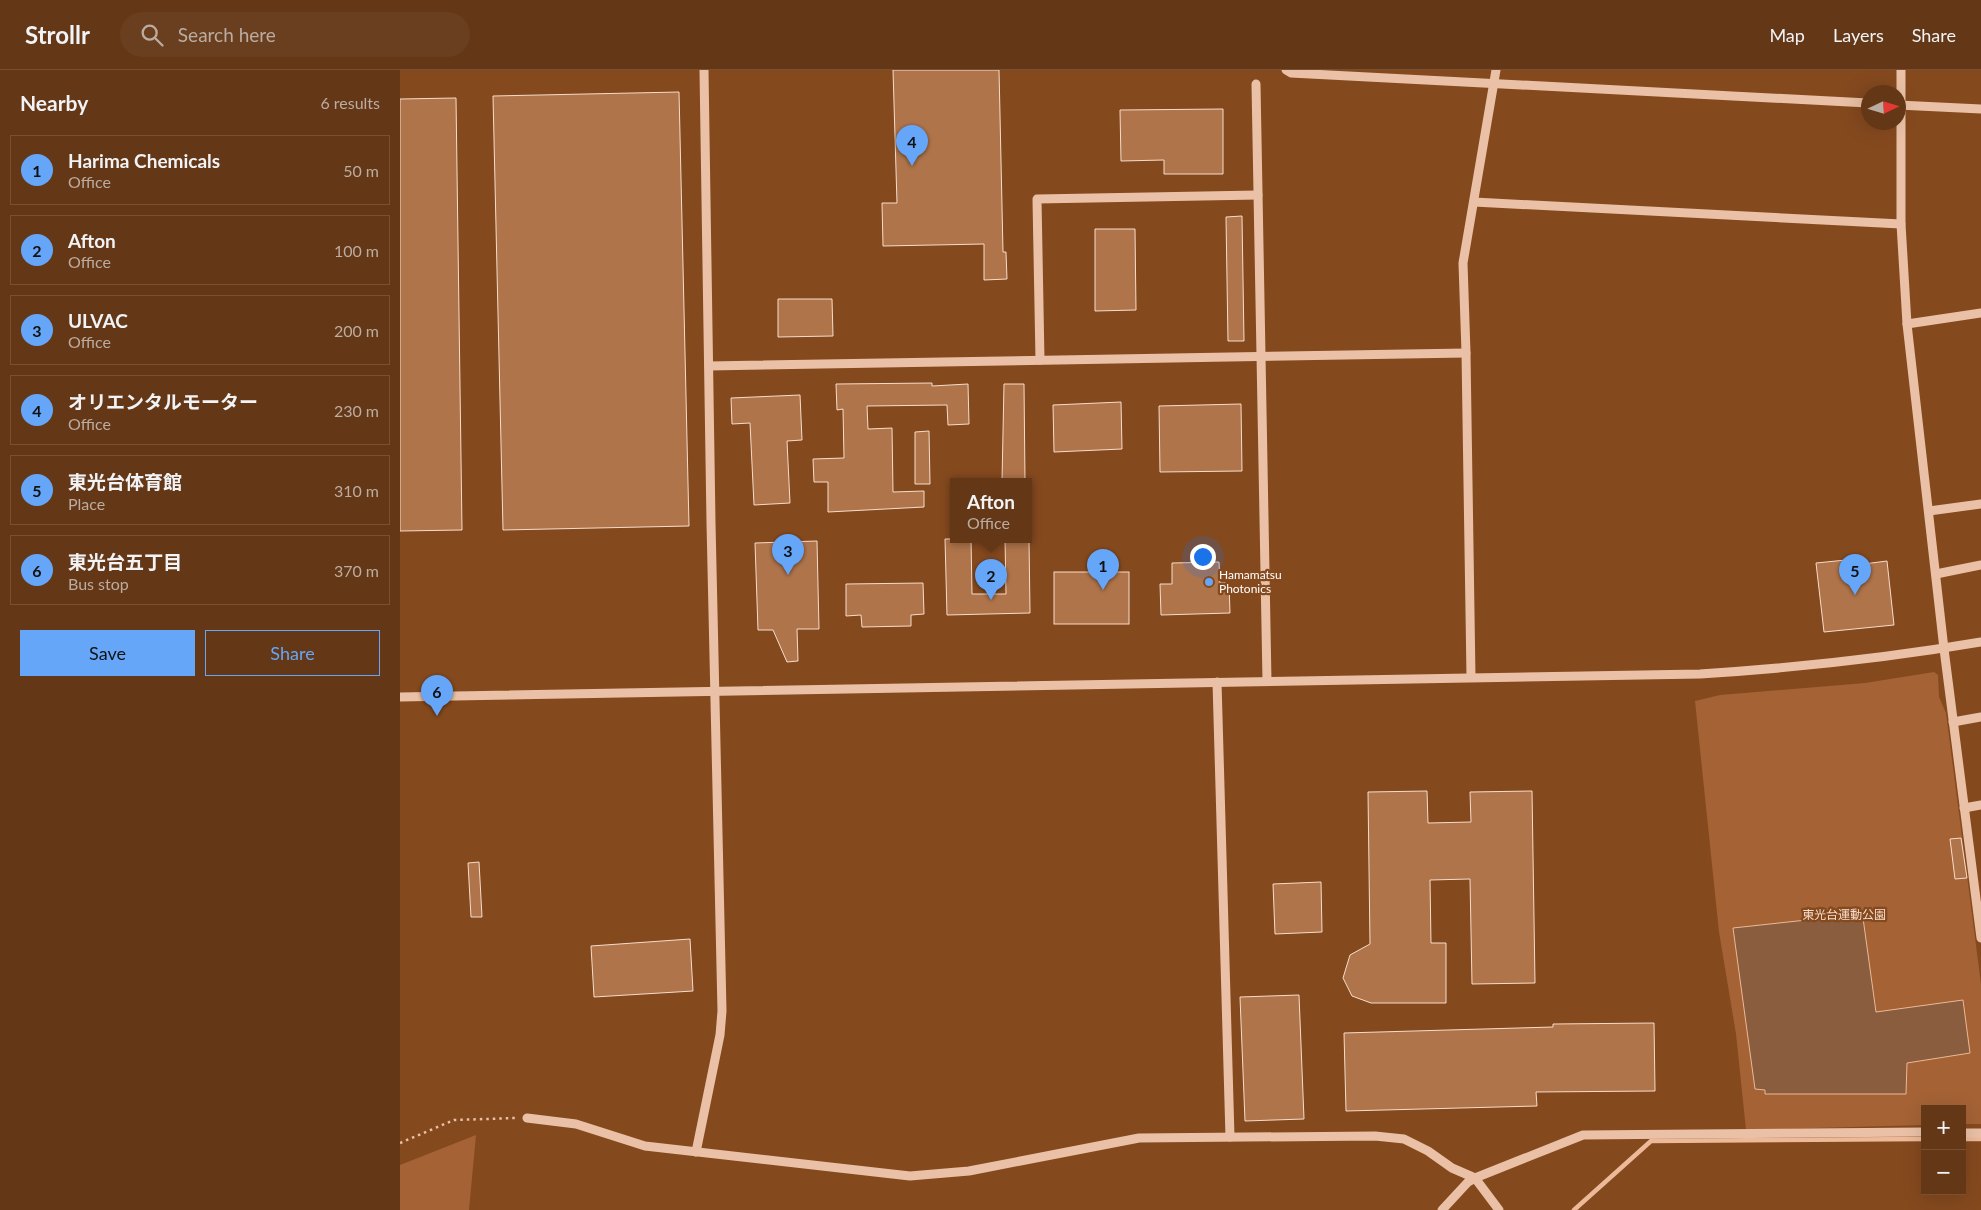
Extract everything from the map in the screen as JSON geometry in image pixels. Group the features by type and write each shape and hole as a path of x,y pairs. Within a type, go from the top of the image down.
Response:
{"street":[{"path":"696,1152 720,1036 722,1011 704,70"},
{"path":"1286,70 1291,73 1861,104"},
{"path":"1471,677 1463,263 1496,70"},
{"path":"1901,85 1902,70"},
{"path":"1256,84 1267,681"},
{"path":"1906,105 1981,109"},
{"path":"1900,130 1901,224 1907,324 1944,648 1981,938"},
{"path":"1040,360 1037,199 1258,195"},
{"path":"1474,202 1901,224"},
{"path":"1907,324 1981,313"},
{"path":"709,366 1466,353"},
{"path":"1929,510 1981,504"},
{"path":"1936,574 1981,565"},
{"path":"400,697 1700,674 1748,671 1981,642"},
{"path":"1218,682 1230,1137"},
{"path":"1953,722 1981,717"},
{"path":"1964,808 1981,805"},
{"path":"528,1118 576,1124 645,1146 910,1176 968,1171 1139,1138 1375,1136 1404,1139 1428,1151 1452,1168 1475,1178 1499,1210"},
{"path":"1442,1210 1468,1182 1475,1178 1583,1135 1921,1132"},
{"path":"1966,1133 1981,1133"}],"path":[{"path":"400,1143 454,1120 466,1118 528,1118"}],"green space":[{"name":"東光台運動公園","path":"1934,672 1938,675 1939,697 1946,713 1981,984 1981,1124 1966,1124 1966,1105 1921,1105 1921,1125 1746,1130 1736,1034 1719,932 1695,701 1720,695 1865,683"},
{"path":"476,1135 469,1210 400,1210 400,1165"}],"shaded area":[{"path":"1832,915 1863,918 1876,1012 1963,1000 1970,1053 1907,1063 1906,1094 1765,1094 1765,1090 1755,1089 1733,928 1825,918 1832,919"}],"building":[{"path":"893,70 999,70 1003,252 1006,252 1007,279 984,280 984,244 883,246 882,203 897,203"},
{"path":"679,92 689,526 503,530 493,96"},
{"path":"456,98 462,530 400,531 400,99"},
{"path":"1223,109 1223,174 1164,174 1164,160 1121,161 1120,110"},
{"path":"1242,216 1244,341 1228,341 1226,217"},
{"path":"1095,229 1135,229 1136,310 1095,311"},
{"path":"778,299 832,299 833,336 778,337"},
{"path":"932,383 932,386 968,384 969,424 948,425 947,405 867,406 868,429 892,428 893,492 924,491 924,507 828,512 828,482 814,482 813,459 844,458 843,409 837,410 836,384"},
{"path":"1004,384 1024,384 1025,478 1002,478"},
{"path":"800,395 802,440 787,441 790,503 754,505 750,423 732,424 731,398"},
{"path":"1121,402 1122,449 1054,452 1053,405"},
{"path":"1241,404 1242,471 1160,472 1159,406"},
{"path":"929,431 930,484 915,484 915,432"},
{"path":"945,539 950,539 950,543 971,543 972,594 1006,594 1005,543 1029,543 1030,613 947,615"},
{"path":"817,541 819,629 797,629 798,661 787,662 773,630 758,630 755,543"},
{"path":"1856,559 1856,565 1887,561 1894,625 1824,632 1816,563"},
{"path":"1219,562 1220,583 1229,583 1230,613 1161,615 1160,584 1172,584 1172,563"},
{"path":"1054,572 1129,572 1129,624 1054,624"},
{"path":"923,583 924,614 911,615 911,626 862,627 861,615 846,616 846,584"},
{"path":"1427,791 1428,823 1471,822 1470,792 1532,791 1535,983 1472,984 1470,879 1430,880 1431,943 1446,943 1446,1003 1371,1003 1352,996 1343,978 1350,955 1370,944 1368,792"},
{"path":"1961,838 1967,878 1955,879 1950,839"},
{"path":"479,862 482,917 471,917 468,863"},
{"path":"1321,882 1322,932 1275,934 1273,884"},
{"path":"690,939 693,991 594,997 591,946"},
{"path":"1299,995 1304,1119 1245,1121 1240,997"},
{"path":"1654,1023 1655,1091 1536,1092 1537,1106 1346,1111 1344,1033 1553,1027 1553,1024"}],"waterway":[{"path":"1574,1210 1651,1141 1921,1139"},
{"path":"1966,1139 1981,1139"}],"place":[{"name":"オリエンタルモーター","path":"912,166"},
{"name":"ULVAC","path":"788,575"},
{"name":"Hamamatsu Photonics","path":"1209,582"},
{"name":"Harima Chemicals","path":"1103,590"},
{"name":"東光台体育館","path":"1855,595"},
{"name":"Afton","path":"991,600"},
{"name":"東光台五丁目","path":"437,716"}]}
